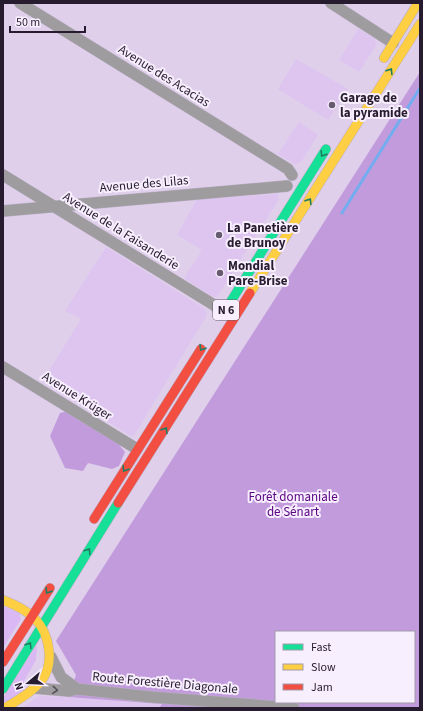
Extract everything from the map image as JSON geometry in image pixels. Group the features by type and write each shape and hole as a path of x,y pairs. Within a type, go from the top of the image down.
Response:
{"main road":[{"path":"380,63 418,3"},
{"name":"N 6","path":"3,689 41,626 420,24"},
{"name":"N 6","path":"221,317 330,143"},
{"path":"86,530 207,339"},
{"path":"3,662 57,578"},
{"path":"3,600 18,606 32,616 47,633 50,657 44,676 34,688 7,708"}],"street":[{"name":"Avenue des Acacias","path":"20,3 288,169 292,175"},
{"path":"331,3 393,43"},
{"path":"294,201 287,186 292,175 301,172 310,175"},
{"name":"Avenue de la Faisanderie","path":"3,175 214,305 221,317"},
{"name":"Avenue des Lilas","path":"3,211 287,186"},
{"name":"Avenue Krüger","path":"3,367 137,449"},
{"path":"50,657 61,676 76,689"},
{"name":"Route Forestière Diagonale","path":"34,688 69,691 76,689 151,697 294,708"}],"shaded area":[{"path":"358,29 375,39 376,45 359,72 339,60"},
{"path":"296,59 348,89 328,120 278,89"},
{"path":"299,122 318,135 301,162 294,164 278,154"},
{"path":"277,194 279,199 217,297 211,296 184,278 202,250 177,235 197,199"},
{"path":"106,247 205,309 207,315 133,437 42,382 81,319 65,311"},
{"path":"3,606 19,613 21,619 3,648"},
{"path":"37,645 36,660 24,681 25,688 3,705 3,698"},
{"path":"39,696 163,704 159,708 22,708"}],"green space":[{"name":"Forêt domaniale de Sénart","path":"420,72 420,708 159,708 162,704 68,697 76,675 56,641"},
{"path":"68,411 103,425 125,452 119,466 112,469 88,463 83,471 65,468 50,436 60,413"}],"waterway":[{"path":"342,213 420,88"}],"traffic: fast":[{"path":"223,314 326,149"},
{"path":"3,689 118,503"}],"traffic: slow":[{"path":"384,58 418,3"},
{"path":"250,293 420,24"},
{"path":"3,600 21,608 35,618 44,632 49,651 49,663 42,680 20,699 5,708"}],"traffic: jam":[{"path":"118,503 250,293"},
{"path":"94,519 201,349"},
{"path":"3,662 50,588"}],"place":[{"name":"Garage de la pyramide","path":"332,105"},
{"name":"La Panetière de Brunoy","path":"219,235"},
{"name":"Mondial Pare-Brise","path":"220,273"}]}
